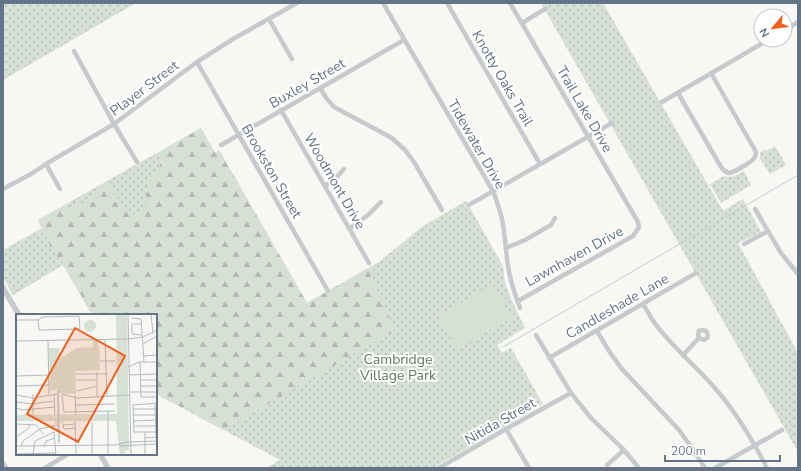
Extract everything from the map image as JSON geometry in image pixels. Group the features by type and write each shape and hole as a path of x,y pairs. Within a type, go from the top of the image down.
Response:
{"street":[{"name":"Player Street","path":"3,189 31,174 114,124 197,62 297,3"},
{"name":"Tidewater Drive","path":"382,3 493,191 503,223 511,281 520,308"},
{"name":"Knotty Oaks Trail","path":"447,3 540,164"},
{"name":"Trail Lake Drive","path":"510,3 589,136 638,222 639,227"},
{"path":"522,23 545,9"},
{"path":"269,19 292,59"},
{"name":"Buxley Street","path":"221,145 404,40"},
{"path":"662,102 754,48"},
{"path":"74,51 114,124 137,162"},
{"name":"Brookston Street","path":"197,62 328,291"},
{"path":"678,93 724,171 729,173 733,172 752,161 756,156 754,148 711,73"},
{"path":"320,88 334,107 392,138 405,150 414,162 442,210"},
{"name":"Woodmont Drive","path":"281,110 369,264"},
{"path":"469,205 612,123"},
{"path":"46,164 60,189"},
{"path":"325,186 336,178 344,169"},
{"path":"349,229 368,215 381,202"},
{"path":"755,209 781,253 798,274"},
{"path":"506,248 525,240 551,225 555,218"},
{"name":"Lawnhaven Drive","path":"518,301 633,236 639,227"},
{"path":"744,244 768,231"},
{"name":"Candleshade Lane","path":"549,358 696,273"},
{"path":"3,288 18,314"},
{"path":"643,304 653,321 665,336 723,398 755,445 767,468"},
{"path":"596,331 620,368 679,430 705,468"},
{"path":"536,335 571,393 591,418 624,450 639,468"},
{"path":"683,354 699,338"},
{"name":"Nitida Street","path":"439,468 571,393"},
{"path":"506,429 529,468"},
{"path":"715,468 782,430"},
{"path":"607,465 624,450"},
{"path":"45,468 66,455"},
{"path":"101,455 108,468"},
{"path":"3,463 6,468"}],"green space":[{"path":"3,3 136,3 3,80"},
{"path":"541,3 603,3 723,211 743,199 761,232 738,243 798,353 798,452"},
{"name":"Cambridge Village Park","path":"201,128 215,153 219,150 307,303 379,262 423,226 466,201 503,266 505,283 525,328 497,345 502,353 511,348 543,404 433,468 266,468 280,460 157,395 157,314 91,314 63,265 13,295 3,277 3,250 42,228 38,220"},
{"path":"201,128 215,153 219,150 307,303 368,268 395,330 224,430 157,395 157,314 91,314 64,265 51,248 38,220 67,204 71,210 85,201 105,182 131,215 146,209 146,191 151,175 160,166 159,152"},
{"path":"775,146 786,165 770,174 760,158 760,152 766,151"},
{"path":"744,171 751,185 721,203 710,184 724,176 727,177 737,175"},
{"path":"493,284 512,318 457,349 438,316"}],"waterway":[{"path":"503,347 798,175"}]}
